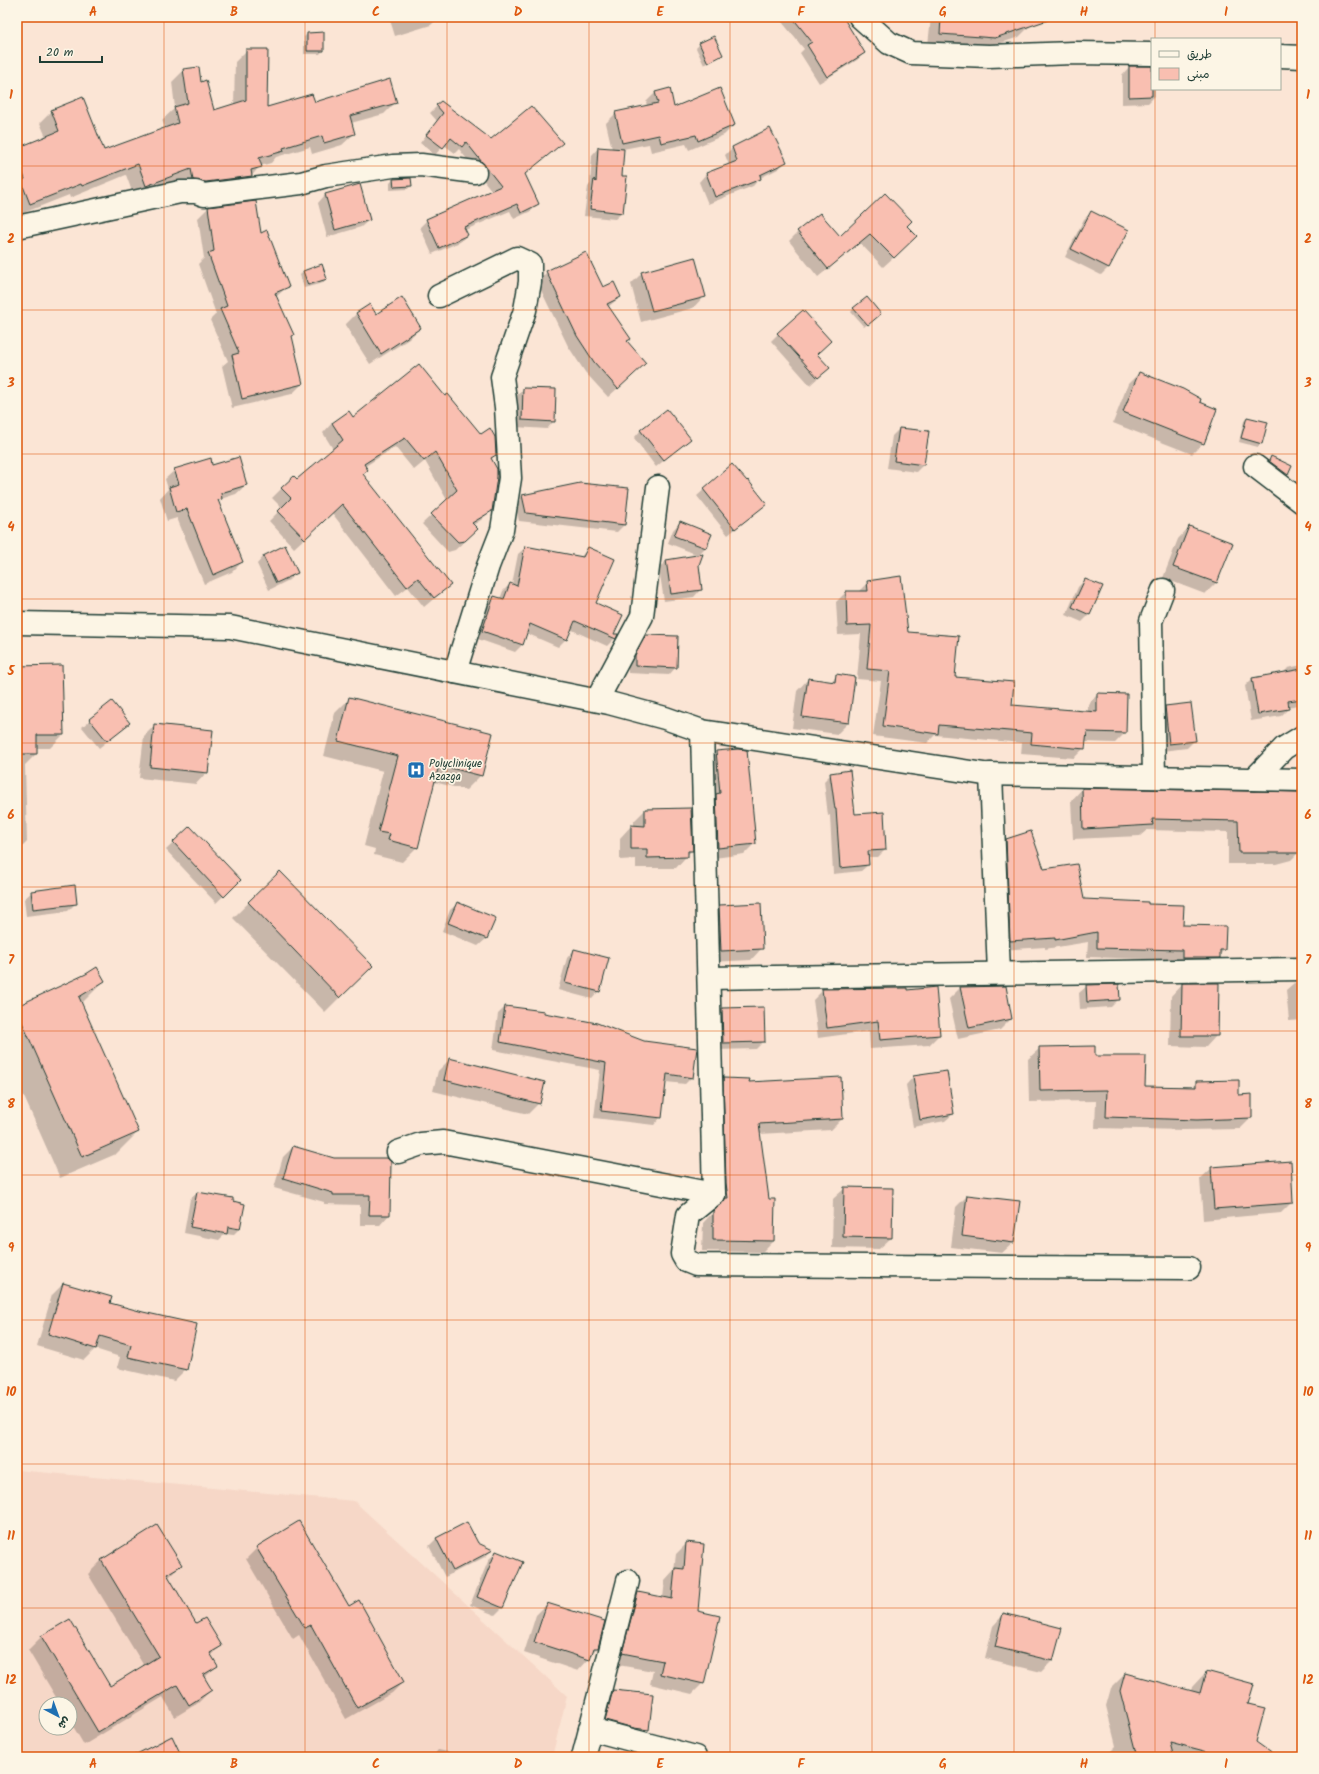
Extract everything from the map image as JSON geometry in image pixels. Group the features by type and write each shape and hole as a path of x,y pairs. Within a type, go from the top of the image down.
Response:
{"street":[{"path":"860,17 889,43 911,53 989,56 1073,53 1151,54"},
{"path":"1281,56 1302,57"},
{"path":"17,227 180,192 196,192 204,195 294,184 326,176 393,166 421,165 475,172"},
{"path":"439,296 517,258 530,264 530,282 525,310 502,377 506,407 510,478 502,530 488,566 455,672"},
{"path":"1255,466 1302,502"},
{"path":"597,700 642,616 658,487"},
{"path":"1154,777 1151,620 1163,590"},
{"path":"17,624 230,627 597,700 665,718 702,731 991,774 1302,780"},
{"path":"702,731 714,1194"},
{"path":"1254,779 1284,748 1302,737"},
{"path":"991,774 1000,973"},
{"path":"709,978 1302,969"},
{"path":"398,1152 422,1144 444,1142 714,1194"},
{"path":"714,1194 688,1215 682,1254 686,1261 696,1265 1189,1268"},
{"path":"583,1757 628,1581"},
{"path":"590,1729 695,1757"}],"shaded area":[{"path":"17,1470 354,1501 567,1696 552,1757 17,1757"}],"building":[{"path":"792,17 843,17 865,53 827,77 807,45 812,42"},
{"path":"941,17 1048,17 1048,20 995,38 940,34"},
{"path":"324,32 324,51 307,51 307,33"},
{"path":"714,36 723,55 708,63 699,43"},
{"path":"246,49 268,49 267,107 312,94 315,102 390,79 397,103 350,116 355,134 324,143 322,136 283,148 284,151 259,158 262,167 251,170 252,176 206,182 193,180 191,169 146,186 138,164 30,204 21,181 25,179 17,158 17,148 59,131 51,110 83,97 104,150 178,123 174,107 188,103 183,69 199,67 201,82 206,80 214,110 246,100"},
{"path":"1129,66 1151,66 1152,96 1129,97"},
{"path":"670,88 674,107 720,88 735,125 698,141 696,135 661,143 659,135 622,143 615,112 658,103 655,92"},
{"path":"441,101 491,139 531,106 563,143 525,174 539,204 521,213 517,204 464,227 468,235 439,248 426,219 501,186 466,142 462,147 451,138 443,148 426,135 443,113 436,105"},
{"path":"770,128 787,162 760,175 761,179 715,197 706,173 737,161 732,147"},
{"path":"598,147 624,149 622,176 627,176 623,213 590,209 594,179 596,182"},
{"path":"411,178 412,186 394,187 393,179"},
{"path":"360,184 370,220 335,230 325,194"},
{"path":"885,193 912,221 907,226 917,236 894,258 870,234 828,269 797,231 820,213 840,236"},
{"path":"256,201 261,233 267,230 289,287 275,293 294,335 292,336 303,384 242,399 232,355 239,353 220,309 227,306 208,253 214,251 208,207"},
{"path":"1091,211 1129,230 1109,268 1071,249"},
{"path":"586,252 603,287 614,282 621,297 607,304 631,339 627,341 646,363 618,389 594,362 577,336 546,271"},
{"path":"695,257 706,297 652,311 641,272"},
{"path":"322,264 327,279 308,285 303,271"},
{"path":"402,297 421,328 381,354 356,313 370,304 376,314"},
{"path":"867,297 881,314 868,325 853,308"},
{"path":"803,310 831,341 817,354 830,368 818,378 777,333"},
{"path":"419,364 445,396 448,394 481,434 490,428 495,437 496,455 491,458 497,469 497,477 492,511 472,523 478,529 465,541 458,542 431,514 457,490 435,452 424,461 405,438 364,464 368,470 363,474 451,585 434,598 418,578 407,587 342,504 305,539 278,511 291,498 281,488 294,476 297,479 343,440 332,423 349,411 353,417"},
{"path":"1139,372 1183,389 1201,399 1200,402 1217,409 1204,444 1123,412"},
{"path":"523,388 556,389 555,422 522,420"},
{"path":"667,409 691,439 664,460 640,430"},
{"path":"1247,417 1268,422 1262,444 1241,438"},
{"path":"899,428 929,431 924,465 894,461"},
{"path":"1271,456 1292,466 1288,475 1269,461"},
{"path":"239,457 247,485 221,493 222,499 218,500 243,562 213,575 187,509 176,512 169,487 179,484 174,469 211,458 212,465"},
{"path":"732,464 747,481 748,480 767,504 735,529 703,489"},
{"path":"580,483 629,488 625,525 526,513 522,495"},
{"path":"680,521 712,534 706,548 674,536"},
{"path":"1189,526 1233,543 1217,583 1173,567"},
{"path":"285,545 298,573 276,583 263,556"},
{"path":"525,546 583,557 588,547 615,559 596,603 623,615 614,634 618,634 616,639 575,621 567,640 530,624 523,645 482,631 494,596 504,599 510,583 517,586"},
{"path":"703,554 699,565 702,590 671,594 666,560"},
{"path":"901,576 908,632 959,636 955,677 1014,682 1012,705 1097,712 1097,693 1127,694 1126,733 1087,732 1085,749 1031,744 1032,733 939,725 938,734 883,726 890,671 867,669 871,625 847,626 846,591 868,591 867,581"},
{"path":"1085,579 1103,586 1090,615 1072,607"},
{"path":"646,635 678,636 677,668 635,666 635,655"},
{"path":"62,665 64,735 37,735 37,754 17,754 17,666"},
{"path":"1302,669 1302,699 1288,701 1289,709 1258,714 1252,678"},
{"path":"836,674 855,677 849,723 802,717 808,678 835,682"},
{"name":"Polyclinique Azazga","path":"349,697 493,733 482,776 439,765 418,848 388,840 390,834 378,832 398,756 338,741"},
{"path":"112,701 130,723 107,741 89,719"},
{"path":"1191,703 1196,741 1169,744 1165,706"},
{"path":"154,724 213,730 208,773 150,767"},
{"path":"738,749 747,750 756,844 718,848 716,794 720,793 716,751"},
{"path":"850,770 855,814 884,812 886,850 868,851 869,865 840,868 836,809 830,773"},
{"path":"1082,788 1302,792 1302,853 1239,853 1238,821 1152,819 1153,825 1083,829"},
{"path":"691,808 693,851 688,851 688,857 647,858 647,849 631,849 631,825 645,826 645,809"},
{"path":"190,826 241,880 224,897 173,842"},
{"path":"1031,831 1044,869 1077,864 1084,899 1184,905 1183,925 1226,926 1225,950 1220,950 1220,958 1182,958 1182,950 1097,948 1097,932 1055,940 1055,938 1010,941 1006,839"},
{"path":"280,871 373,966 340,998 248,902"},
{"path":"75,885 77,904 33,909 31,891"},
{"path":"457,902 496,918 487,939 448,923"},
{"path":"761,903 763,949 721,951 719,905"},
{"path":"574,949 609,958 600,992 565,983"},
{"path":"97,967 105,981 79,997 139,1132 82,1157 17,1011 17,1006 86,974"},
{"path":"1182,983 1219,983 1218,1036 1181,1036"},
{"path":"1119,984 1120,1000 1087,1002 1086,985"},
{"path":"1006,986 1012,1019 969,1028 960,987"},
{"path":"936,987 940,1035 880,1040 878,1021 827,1028 822,989 907,988 907,990"},
{"path":"505,1006 544,1011 544,1013 597,1023 644,1041 697,1048 693,1078 667,1074 662,1118 601,1111 606,1063 500,1042"},
{"path":"764,1007 765,1042 723,1043 722,1008"},
{"path":"1095,1046 1095,1056 1146,1056 1145,1086 1196,1087 1196,1081 1239,1080 1239,1095 1252,1094 1252,1118 1197,1120 1106,1117 1107,1090 1040,1091 1039,1047"},
{"path":"449,1058 545,1082 540,1104 444,1080"},
{"path":"947,1071 954,1114 920,1120 913,1076"},
{"path":"841,1077 843,1119 759,1124 769,1199 775,1199 774,1241 713,1240 713,1211 726,1198 728,1198 726,1183 723,1078 750,1079 749,1082"},
{"path":"293,1146 334,1158 387,1158 391,1162 390,1215 369,1215 370,1195 333,1195 333,1193 283,1178"},
{"path":"1291,1161 1293,1203 1214,1209 1211,1167"},
{"path":"844,1187 893,1188 892,1238 843,1237"},
{"path":"197,1192 233,1198 233,1201 245,1204 240,1229 228,1227 227,1234 190,1227"},
{"path":"967,1195 1020,1201 1014,1243 962,1236"},
{"path":"63,1283 112,1297 110,1303 197,1324 187,1370 128,1357 131,1345 100,1336 96,1349 48,1334"},
{"path":"299,1521 349,1606 359,1600 404,1682 357,1708 311,1625 305,1628 256,1547"},
{"path":"467,1522 478,1543 493,1550 453,1571 436,1538"},
{"path":"157,1525 182,1565 167,1574 196,1623 205,1618 222,1646 210,1653 218,1666 203,1675 212,1690 189,1705 177,1685 98,1732 41,1636 70,1619 110,1686 159,1656 101,1560"},
{"path":"686,1542 704,1544 698,1611 720,1616 704,1684 660,1674 663,1661 622,1653 638,1592 672,1599 675,1568 684,1569"},
{"path":"496,1551 523,1562 503,1608 477,1597"},
{"path":"547,1603 605,1621 598,1648 594,1648 590,1660 534,1642"},
{"path":"1003,1613 1062,1628 1053,1661 995,1647"},
{"path":"1206,1671 1254,1684 1248,1704 1265,1708 1256,1742 1277,1757 1227,1757 1170,1742 1174,1757 1137,1757 1120,1691 1125,1673 1200,1693"},
{"path":"613,1690 653,1694 649,1730 634,1728 605,1720"},
{"path":"172,1736 182,1757 131,1757"}],"place":[{"name":"Polyclinique Azazga","path":"416,770"}]}
